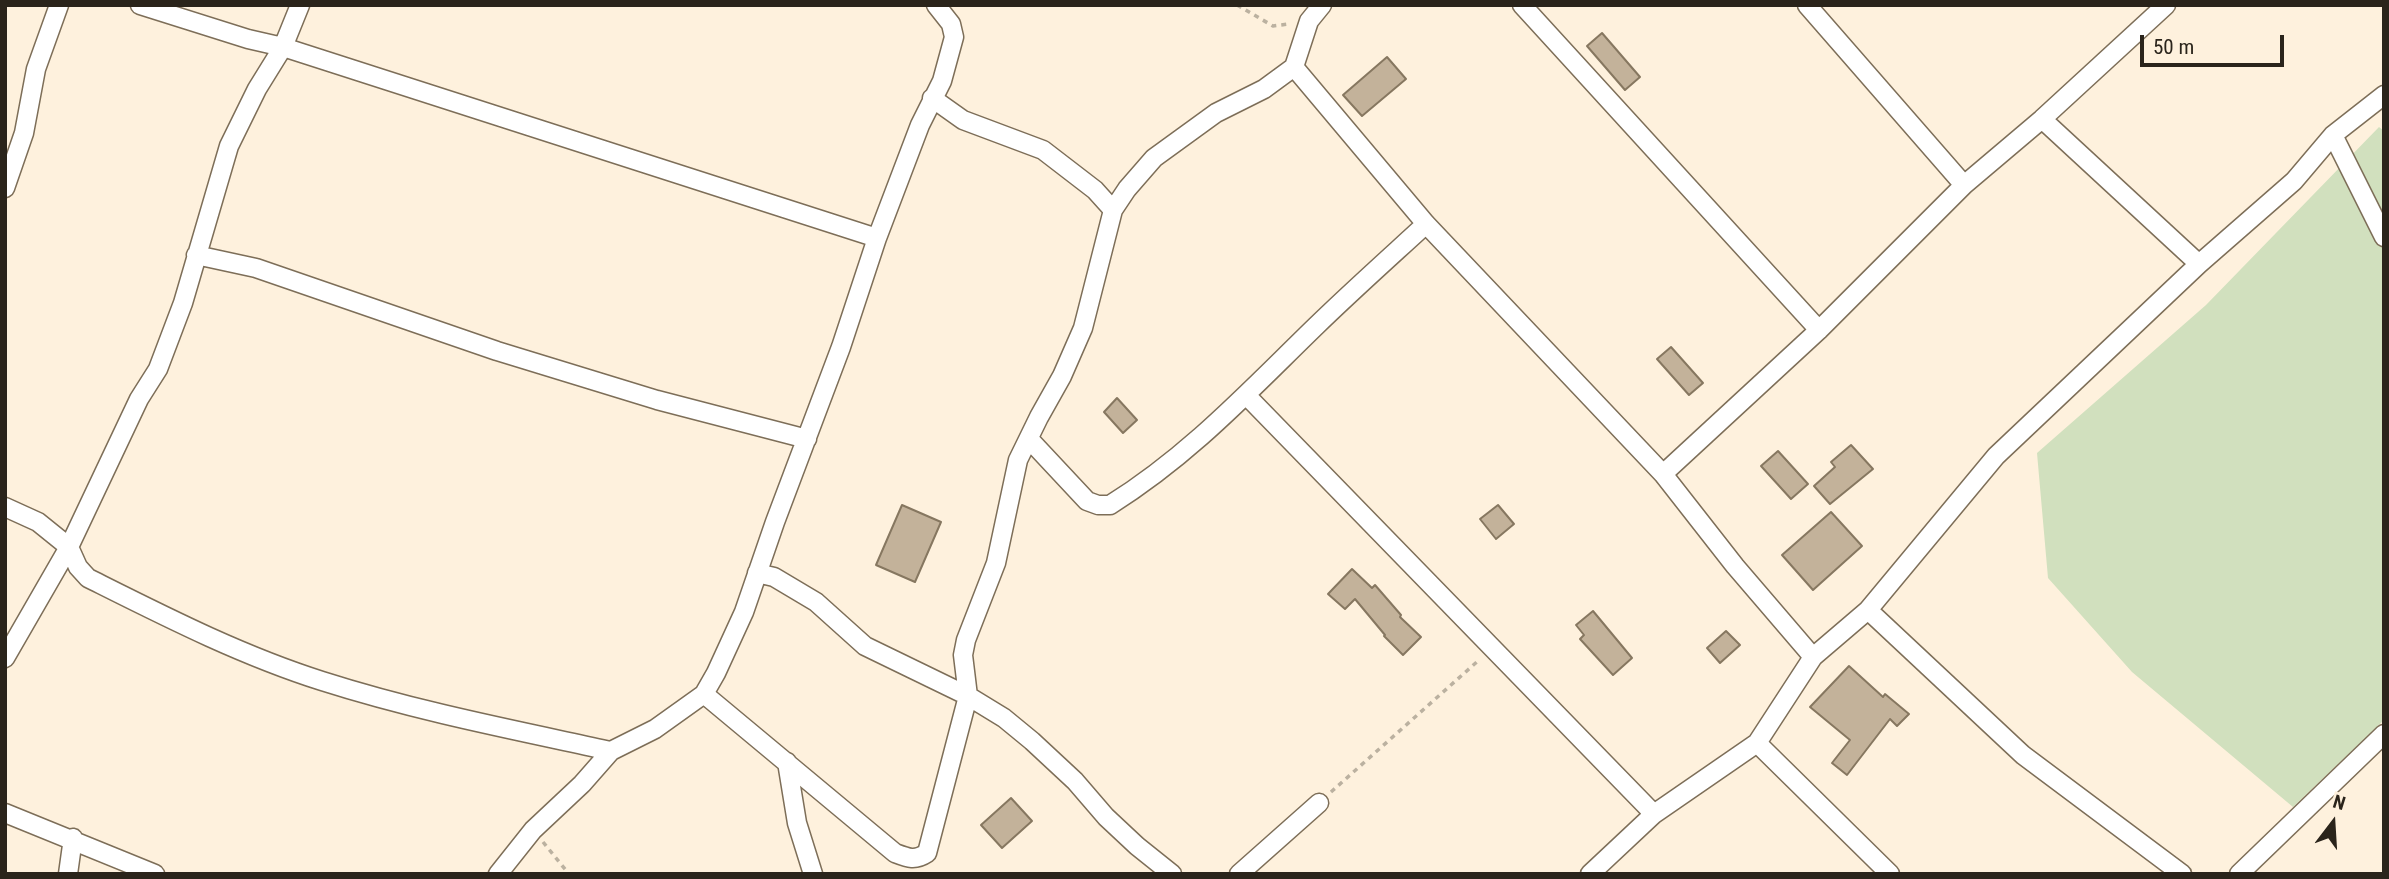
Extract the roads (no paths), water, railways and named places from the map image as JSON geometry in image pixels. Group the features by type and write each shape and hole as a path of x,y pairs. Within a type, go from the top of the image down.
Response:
{"street":[{"path":"5,188 24,133 36,69 59,5"},
{"path":"140,5 248,39 283,47 877,238"},
{"path":"5,658 69,547 139,399 158,369 183,303 229,146 257,89 283,47 300,5"},
{"path":"498,874 533,830 582,784 611,751 655,729 704,694 733,640 849,325 877,238 932,98 942,81 954,37 951,24 936,5"},
{"path":"704,694 895,853 919,859 927,853 968,696 963,655 966,640 996,563 1018,460 1068,365 1083,327 1113,210 1127,188 1154,158 1216,113 1264,89 1294,67 1309,21 1322,5"},
{"path":"1522,5 1819,330"},
{"path":"1807,5 1964,185"},
{"path":"1663,474 1819,330 1964,185 2042,119 2156,9"},
{"path":"1294,67 1426,224 1663,474 1727,556 1813,657"},
{"path":"1590,874 1654,814 1756,743 1813,657 1868,610 1996,456 2199,264 2294,181 2333,135 2384,95"},
{"path":"932,98 963,120 1043,150 1095,190 1113,210"},
{"path":"2042,119 2199,264"},
{"path":"2333,135 2384,237"},
{"path":"1029,439 1087,501 1110,505 1172,462 1247,396 1316,326 1426,224"},
{"path":"196,255 256,268 497,351 657,400 807,439"},
{"path":"1247,396 1654,814"},
{"path":"5,507 38,522 69,547 78,567 88,578 191,630 320,681 448,716 611,751"},
{"path":"757,573 774,577 816,602 865,646 883,657 968,696 1004,718 1075,781 1114,824 1171,874"},
{"path":"1868,610 2023,755 2182,874"},
{"path":"2239,874 2384,734"},
{"path":"1756,743 1889,874"},
{"path":"786,762 797,823 813,874"},
{"path":"1238,874 1319,803"},
{"path":"5,813 73,838 155,874"},
{"path":"68,874 73,838"}]}
